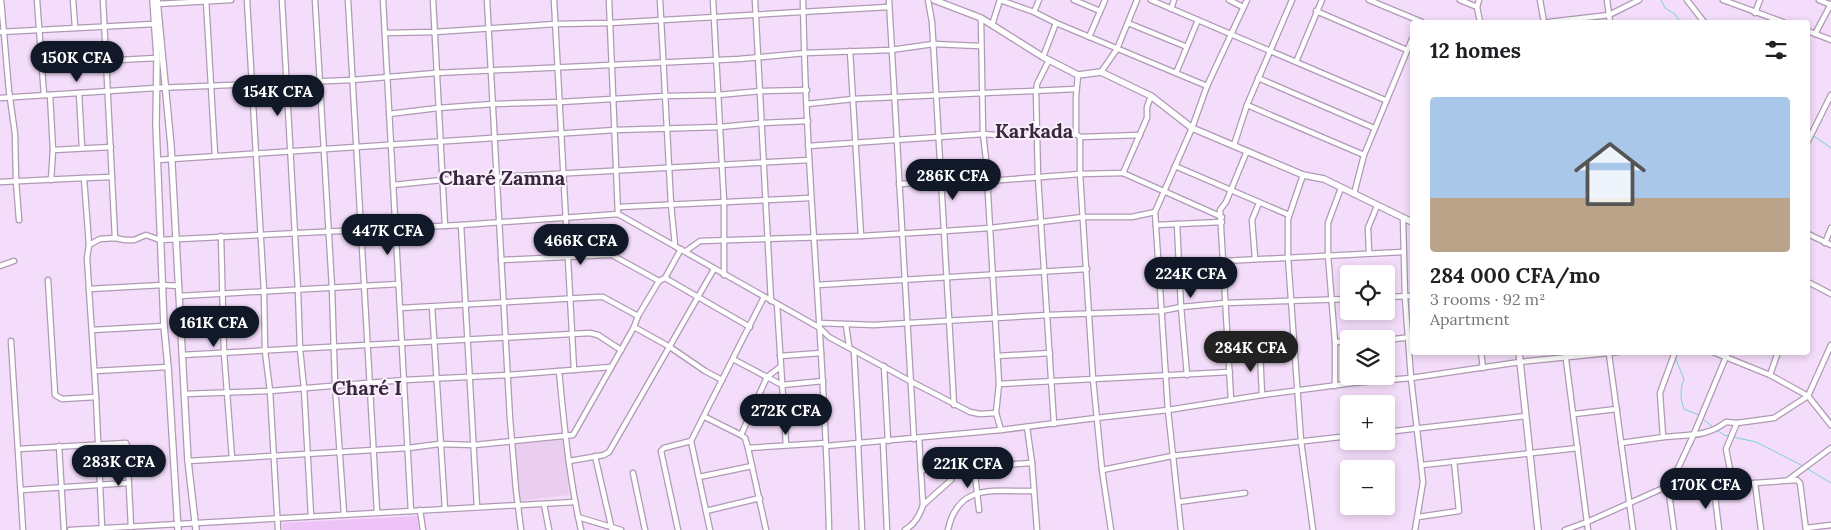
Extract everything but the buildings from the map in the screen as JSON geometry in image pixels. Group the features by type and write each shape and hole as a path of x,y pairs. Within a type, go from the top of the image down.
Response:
{"street":[{"path":"1,0 2,32 15,134 19,220"},
{"path":"37,0 44,95"},
{"path":"73,0 75,27"},
{"path":"103,0 115,238"},
{"path":"156,1 231,0"},
{"path":"247,0 264,292 265,351 270,391 278,530"},
{"path":"282,0 300,349 311,516"},
{"path":"315,0 332,288 335,385 344,514"},
{"path":"348,0 377,512"},
{"path":"383,0 401,344 412,511"},
{"path":"433,0 445,226"},
{"path":"488,0 505,339 517,505 522,530"},
{"path":"554,0 574,370"},
{"path":"609,0 618,214"},
{"path":"660,0 675,246"},
{"path":"713,0 724,202 724,275"},
{"path":"755,0 771,301"},
{"path":"803,0 810,198 823,381 829,530"},
{"path":"889,0 910,382 921,470 923,505 921,513 914,523 905,530"},
{"path":"928,0 932,22 954,405"},
{"path":"934,0 981,18 1046,59 1078,75 1101,72 1151,96 1192,128 1234,144 1303,175 1324,179 1410,221"},
{"path":"992,25 1000,0 1034,12 1056,24 1207,86"},
{"path":"1034,12 1039,0"},
{"path":"1074,0 1100,11"},
{"path":"1089,37 1105,0"},
{"path":"1101,72 1117,49 1137,0"},
{"path":"1151,0 1386,100"},
{"path":"1171,9 1174,0"},
{"path":"1229,0 1244,7"},
{"path":"1181,530 1168,410 1155,212 1192,128 1207,86 1246,0"},
{"path":"1234,144 1247,105 1292,0"},
{"path":"1296,62 1322,0"},
{"path":"1369,0 1416,20"},
{"path":"1460,0 1477,7"},
{"path":"1479,0 1477,7 1480,20"},
{"path":"1540,0 1544,20"},
{"path":"1607,0 1610,20"},
{"path":"1575,20 1609,15 1640,0"},
{"path":"1687,0 1702,20"},
{"path":"1723,0 1777,20"},
{"path":"1755,13 1760,0"},
{"path":"1816,34 1831,5 1819,0"},
{"path":"156,1 154,24 160,240 178,527"},
{"path":"156,1 177,238 188,461 195,527"},
{"path":"206,1 214,155"},
{"path":"385,33 714,18 888,7"},
{"path":"1316,11 1407,50"},
{"path":"981,18 983,134 988,182 999,384 996,413 1001,430"},
{"path":"1176,73 1198,20"},
{"path":"1128,23 1187,47"},
{"path":"2,32 154,24"},
{"path":"1054,424 1038,177 1036,92 1056,24"},
{"path":"1810,32 1831,40"},
{"path":"1354,194 1364,155 1374,128 1410,43"},
{"path":"0,98 156,88 387,78 436,73 612,66 805,53 892,50 933,44 980,46"},
{"path":"850,51 861,236"},
{"path":"42,64 156,58"},
{"path":"1078,75 1076,89 1078,135 1093,379 1102,470 1111,530"},
{"path":"1258,78 1374,128"},
{"path":"807,104 936,94 1036,92 1076,89"},
{"path":"390,114 492,104 807,90"},
{"path":"79,93 82,148"},
{"path":"50,94 53,150 51,180"},
{"path":"1810,130 1831,95"},
{"path":"1122,173 1147,118 1147,107 1151,96"},
{"path":"1247,105 1364,155"},
{"path":"157,160 615,130 720,127 808,121"},
{"path":"808,146 983,134 1010,136 1140,135"},
{"path":"53,150 110,147"},
{"path":"1232,400 1220,210 1232,189 1247,151"},
{"path":"394,185 442,180 809,160"},
{"path":"1175,166 1289,215"},
{"path":"899,184 973,180 988,182 1080,174 1122,173 1164,191 1222,220"},
{"path":"1303,175 1289,215 1288,257 1301,441 1313,530"},
{"path":"0,182 112,177"},
{"path":"84,178 89,245 87,258 95,371 102,528"},
{"path":"1335,386 1335,342 1328,256 1329,219 1341,188"},
{"path":"619,207 810,198"},
{"path":"1255,258 1252,220 1259,203"},
{"path":"1369,254 1368,228 1377,206"},
{"path":"188,461 408,448 439,444 474,445 575,434 658,282 665,278 674,259 700,240 902,234 990,228 1083,217 1132,217 1155,212"},
{"path":"89,245 100,239 134,240 146,235 160,240 445,226 618,214 684,250 764,298 819,326 829,337 849,346 854,351 910,382 954,405 975,413 996,413"},
{"path":"1403,218 1405,297 1410,331"},
{"path":"1156,225 1222,220"},
{"path":"1177,224 1187,375"},
{"path":"461,225 478,507"},
{"path":"1826,243 1831,228"},
{"path":"1810,235 1831,245"},
{"path":"221,236 224,353 232,458"},
{"path":"1224,260 1403,252"},
{"path":"501,260 612,255 658,282"},
{"path":"0,266 14,261"},
{"path":"569,461 604,455 609,452 714,269"},
{"path":"817,285 1087,269"},
{"path":"665,278 750,327"},
{"path":"48,280 55,395 62,399 96,396"},
{"path":"1810,283 1831,294"},
{"path":"179,296 399,284"},
{"path":"89,289 162,285 179,286"},
{"path":"1395,297 1410,296"},
{"path":"400,308 603,297 638,316"},
{"path":"710,530 691,441 705,417 764,298"},
{"path":"819,326 907,324 1048,315 1161,311 1225,303 1340,300"},
{"path":"777,304 786,446"},
{"path":"432,307 439,444 445,509"},
{"path":"846,325 849,346"},
{"path":"92,330 164,326"},
{"path":"634,327 722,380"},
{"path":"182,355 594,333 621,350"},
{"path":"1395,339 1410,338"},
{"path":"11,341 23,530"},
{"path":"1335,342 1340,342"},
{"path":"1621,443 1663,437 1693,436 1716,430 1726,422 1737,423 1774,418 1808,396 1831,345"},
{"path":"1228,352 1294,348"},
{"path":"1260,350 1262,395"},
{"path":"854,351 862,530"},
{"path":"780,356 821,353"},
{"path":"997,356 1050,353"},
{"path":"1411,355 1411,378 1423,487 1415,530"},
{"path":"1481,355 1483,368"},
{"path":"1519,355 1538,530"},
{"path":"748,448 886,442 1054,424 1168,410 1262,395 1411,378 1565,355 1588,530"},
{"path":"1609,355 1633,530"},
{"path":"1663,437 1660,393 1674,355"},
{"path":"1565,530 1668,486 1693,436 1726,355 1770,374 1808,396 1831,425"},
{"path":"1770,374 1777,355"},
{"path":"733,359 782,385 823,381"},
{"path":"884,366 887,530"},
{"path":"95,371 168,367"},
{"path":"184,394 270,391 369,382 508,375 611,367"},
{"path":"741,435 767,377 780,367"},
{"path":"559,371 565,436 581,530"},
{"path":"999,384 1230,372"},
{"path":"1574,414 1616,409"},
{"path":"1395,431 1526,416"},
{"path":"705,417 745,438 766,530"},
{"path":"1733,485 1726,449 1737,423"},
{"path":"1027,427 1037,530"},
{"path":"1102,470 1172,456 1340,437"},
{"path":"678,530 661,451 664,448 691,441"},
{"path":"18,449 126,444 131,527"},
{"path":"59,446 64,530"},
{"path":"1422,465 1578,448"},
{"path":"1788,480 1831,448"},
{"path":"595,456 611,528"},
{"path":"1418,517 1459,511 1454,461"},
{"path":"921,470 1032,463"},
{"path":"699,477 752,466"},
{"path":"974,466 980,510"},
{"path":"633,473 644,530"},
{"path":"1674,477 1714,488 1797,480 1800,483 1806,529 1831,525"},
{"path":"923,505 951,480"},
{"path":"21,490 128,483"},
{"path":"1755,483 1761,530"},
{"path":"1668,486 1674,530"},
{"path":"1714,488 1718,530"},
{"path":"948,530 956,507 969,495 1034,491"},
{"path":"1178,502 1245,493"},
{"path":"706,512 760,498"},
{"path":"70,530 131,527 195,527 277,518 575,502"},
{"path":"544,504 549,530"},
{"path":"420,510 423,530"},
{"path":"578,517 621,530"},
{"path":"914,523 914,530"}],"shaded area":[{"path":"564,438 569,495 519,501 513,442"},
{"path":"417,516 419,530 283,530 282,523"}],"waterway":[{"path":"1661,0 1665,8 1675,14 1679,20"},
{"path":"1810,133 1831,148"},
{"path":"1675,357 1684,379 1681,394 1684,409 1699,415"},
{"path":"1702,418 1714,428"},
{"path":"1717,430 1729,436"},
{"path":"1733,437 1756,442 1803,466"},
{"path":"1806,468 1831,483"}],"district":[{"name":"Karkada","path":"1034,130"},
{"name":"Charé Zamna","path":"502,177"},
{"name":"Charé I","path":"367,387"}]}
